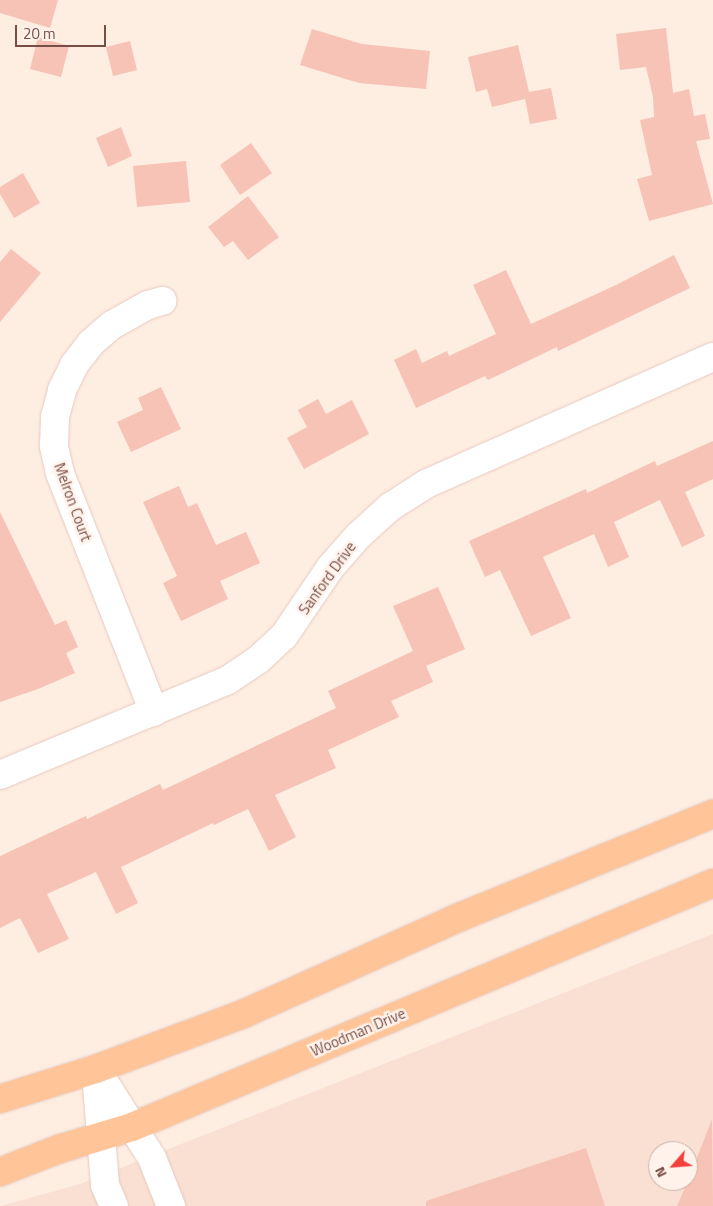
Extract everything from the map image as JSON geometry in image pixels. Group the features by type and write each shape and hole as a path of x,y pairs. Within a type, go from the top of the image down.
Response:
{"main road":[{"path":"0,1098 96,1069 243,1014 460,917 713,814"},
{"name":"Woodman Drive","path":"0,1172 132,1127 713,882"}],"street":[{"name":"Melron Court","path":"154,712 60,473 54,446 55,418 62,390 74,365 91,343 112,325 148,305 162,301"},
{"name":"Sanford Drive","path":"0,775 228,680 258,660 284,636 306,607 330,568 358,536 390,507 426,484 713,357"},
{"path":"96,1069 152,1158 171,1206"},
{"path":"96,1069 105,1185 114,1206"}],"shaded area":[{"path":"713,934 713,1206 1,1206 80,1184"}],"building":[{"path":"0,0 58,0 50,28 0,13"},
{"path":"666,28 673,93 689,89 694,116 705,114 710,139 696,141 713,204 649,221 637,179 652,175 640,120 654,117 653,97 646,67 620,70 616,34"},
{"path":"312,29 362,44 430,51 426,89 359,83 300,65"},
{"path":"38,37 69,46 61,77 30,69"},
{"path":"130,41 137,70 113,76 106,47"},
{"path":"518,45 529,92 551,88 557,119 530,124 525,99 492,107 487,89 476,92 468,57"},
{"path":"121,127 132,156 108,167 96,138"},
{"path":"251,143 272,173 240,195 220,165"},
{"path":"186,161 190,202 137,207 133,166"},
{"path":"23,173 40,203 14,218 0,194 0,187"},
{"path":"248,196 279,237 248,260 233,241 224,247 208,227"},
{"path":"11,249 41,273 0,322 0,262"},
{"path":"674,255 690,288 558,351 557,347 488,380 485,376 416,408 394,360 416,349 422,363 447,351 449,356 496,334 473,285 506,270 531,324 616,285"},
{"path":"161,387 181,429 131,452 117,422 143,410 138,398"},
{"path":"318,399 326,414 352,400 369,434 304,469 287,438 307,427 298,410"},
{"path":"713,441 713,479 685,492 705,536 682,547 660,500 614,522 629,557 608,567 594,534 543,557 571,618 531,636 500,570 485,577 469,541 586,489 587,493 655,461 657,466"},
{"path":"179,486 188,507 197,503 216,545 246,532 260,563 220,581 228,599 181,621 163,583 177,576 143,502"},
{"path":"0,512 55,625 66,620 78,647 66,653 75,673 38,689 0,702"},
{"path":"438,587 465,649 426,666 433,682 391,701 399,717 328,750 336,768 275,795 296,837 269,851 248,809 214,825 213,823 121,867 138,903 116,914 96,872 47,894 69,939 38,953 20,918 0,928 0,856 86,816 87,819 160,784 163,790 336,708 328,691 413,651 393,606"},
{"path":"712,1119 713,1206 677,1206 684,1191 698,1191 698,1155"},
{"path":"586,1148 605,1206 426,1206 426,1201"}]}
